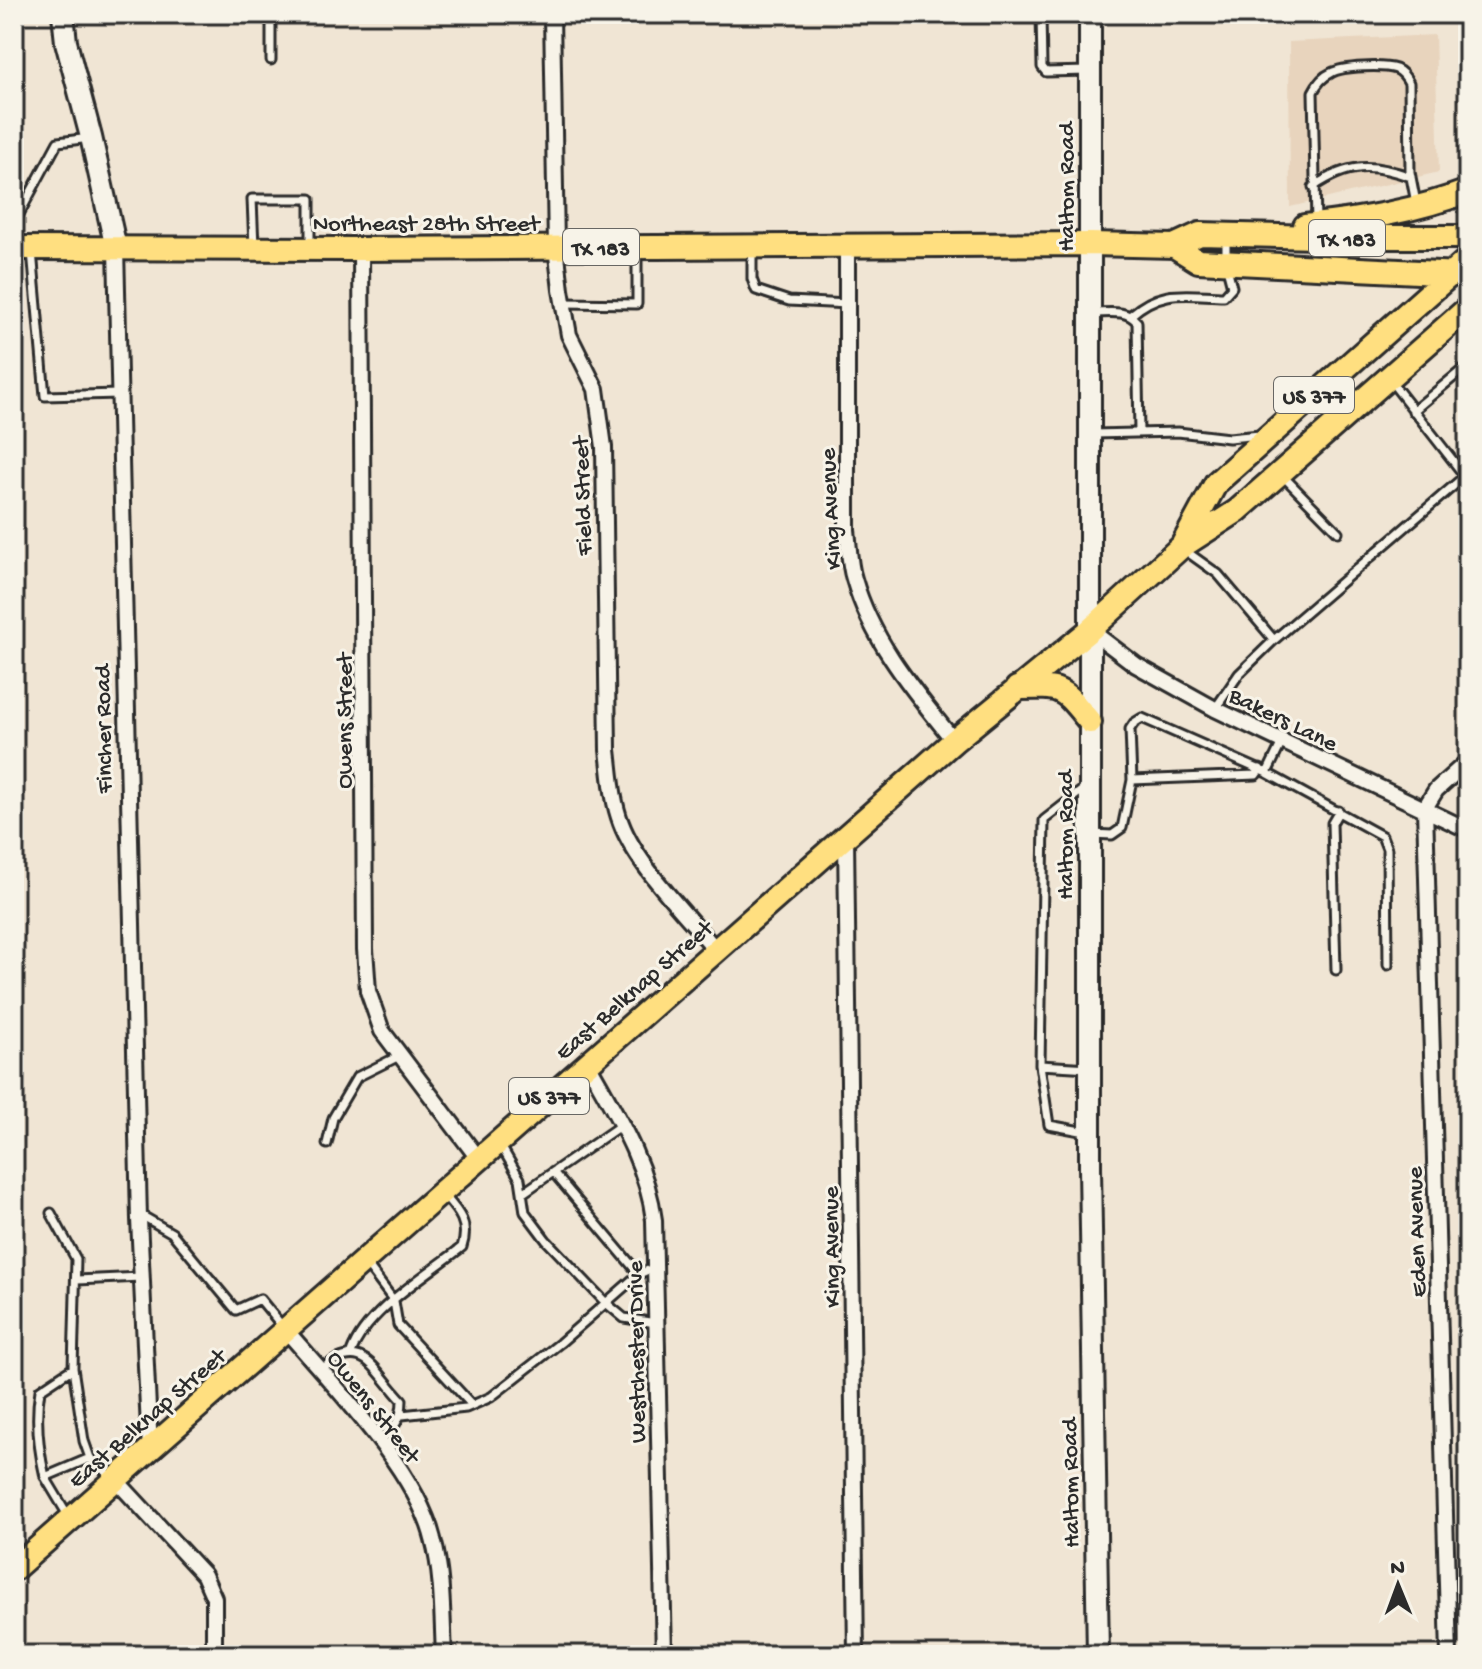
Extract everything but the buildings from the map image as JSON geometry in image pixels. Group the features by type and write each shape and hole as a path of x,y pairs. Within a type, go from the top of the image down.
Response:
{"main road":[{"name":"Fincher Road","path":"63,14 66,42 116,248"},
{"name":"Haltom Road","path":"1090,14 1090,1132 1098,1655"},
{"path":"1226,235 1316,225 1417,207 1468,191"},
{"name":"Northeast 28th Street","path":"23,248 1174,246 1200,234 1468,237"},
{"path":"1345,269 1347,238"},
{"name":"Northeast 28th Street","path":"1174,246 1198,261 1226,264 1373,270 1463,269"},
{"name":"US 377","path":"1181,547 1216,483 1409,312 1463,269"},
{"path":"1373,270 1396,276 1407,284 1411,292 1409,312"},
{"name":"US 377","path":"1181,547 1237,511 1468,308"},
{"name":"East Belknap Street","path":"14,1569 587,1062 954,741 1090,630 1181,547"},
{"path":"1017,688 1058,689 1090,722"}],"street":[{"name":"Field Street","path":"552,14 556,247 569,335 596,389 604,447 608,750 620,821 633,850 716,950"},
{"name":"King Avenue","path":"847,245 847,530 853,577 867,617 901,675 954,741"},
{"name":"Fincher Road","path":"116,248 139,1213 150,1450"},
{"name":"Owens Street","path":"361,249 365,949 368,991 382,1031 478,1158"},
{"name":"Bakers Lane","path":"1090,630 1136,665 1215,709 1468,830"},
{"path":"1425,808 1436,790 1468,761"},
{"name":"Eden Avenue","path":"1425,808 1449,1655"},
{"name":"King Avenue","path":"846,838 856,1655"},
{"name":"Westchester Drive","path":"587,1062 634,1149 651,1192 664,1655"},
{"name":"Owens Street","path":"285,1329 379,1441 413,1492 433,1535 439,1564 444,1655"},
{"path":"116,1480 204,1575 214,1598 214,1655"}],"lane":[{"path":"271,14 271,60"},
{"path":"1041,14 1042,67 1046,72 1090,71"},
{"path":"1316,225 1313,92 1319,82 1331,73 1346,68 1395,69 1405,75 1409,83 1411,177 1417,207"},
{"path":"14,228 58,142 91,137"},
{"path":"1313,187 1332,174 1350,168 1371,167 1411,177"},
{"path":"254,248 252,199 310,199 310,248"},
{"path":"1131,315 1155,298 1172,294 1224,296 1232,287 1226,264 1226,235"},
{"path":"752,246 752,279 756,290 789,301 848,304"},
{"path":"563,303 637,304 637,247"},
{"path":"23,248 45,396 121,394"},
{"path":"1092,313 1122,313 1131,315 1137,322 1139,433"},
{"path":"1413,411 1468,365"},
{"path":"1215,709 1239,674 1274,640 1466,478 1388,378"},
{"path":"1091,434 1178,432 1229,438 1270,434"},
{"path":"1281,473 1338,532"},
{"path":"1181,547 1218,574 1274,640"},
{"path":"1090,834 1112,835 1122,828 1132,780 1130,729 1142,718 1264,771 1382,836 1385,841 1388,965"},
{"path":"1132,780 1256,775 1264,771 1282,742"},
{"path":"1090,784 1044,820 1040,1065 1049,1125 1090,1132"},
{"path":"1336,970 1332,823 1339,811"},
{"path":"327,1144 333,1118 357,1077 401,1055"},
{"path":"1040,1065 1090,1068"},
{"path":"523,1193 621,1125"},
{"path":"497,1141 520,1179 525,1212 546,1240 624,1318 656,1323"},
{"path":"553,1172 639,1274"},
{"path":"351,1353 356,1338 394,1301 462,1247 466,1235 465,1224 441,1191"},
{"path":"51,1213 76,1259 73,1368 84,1441 90,1458 116,1480"},
{"path":"139,1213 172,1233 236,1310 260,1299 285,1329"},
{"path":"363,1260 394,1301 398,1325 472,1405"},
{"path":"402,1415 472,1405 491,1397 639,1274 655,1267"},
{"path":"77,1280 141,1277"},
{"path":"320,1370 337,1357 351,1353 362,1356 402,1400 402,1415 396,1426 379,1441"},
{"path":"70,1519 45,1477 36,1412 40,1390 73,1368"},
{"path":"45,1477 90,1458"}],"shaded area":[{"path":"1435,35 1439,172 1290,207 1289,42"}]}
